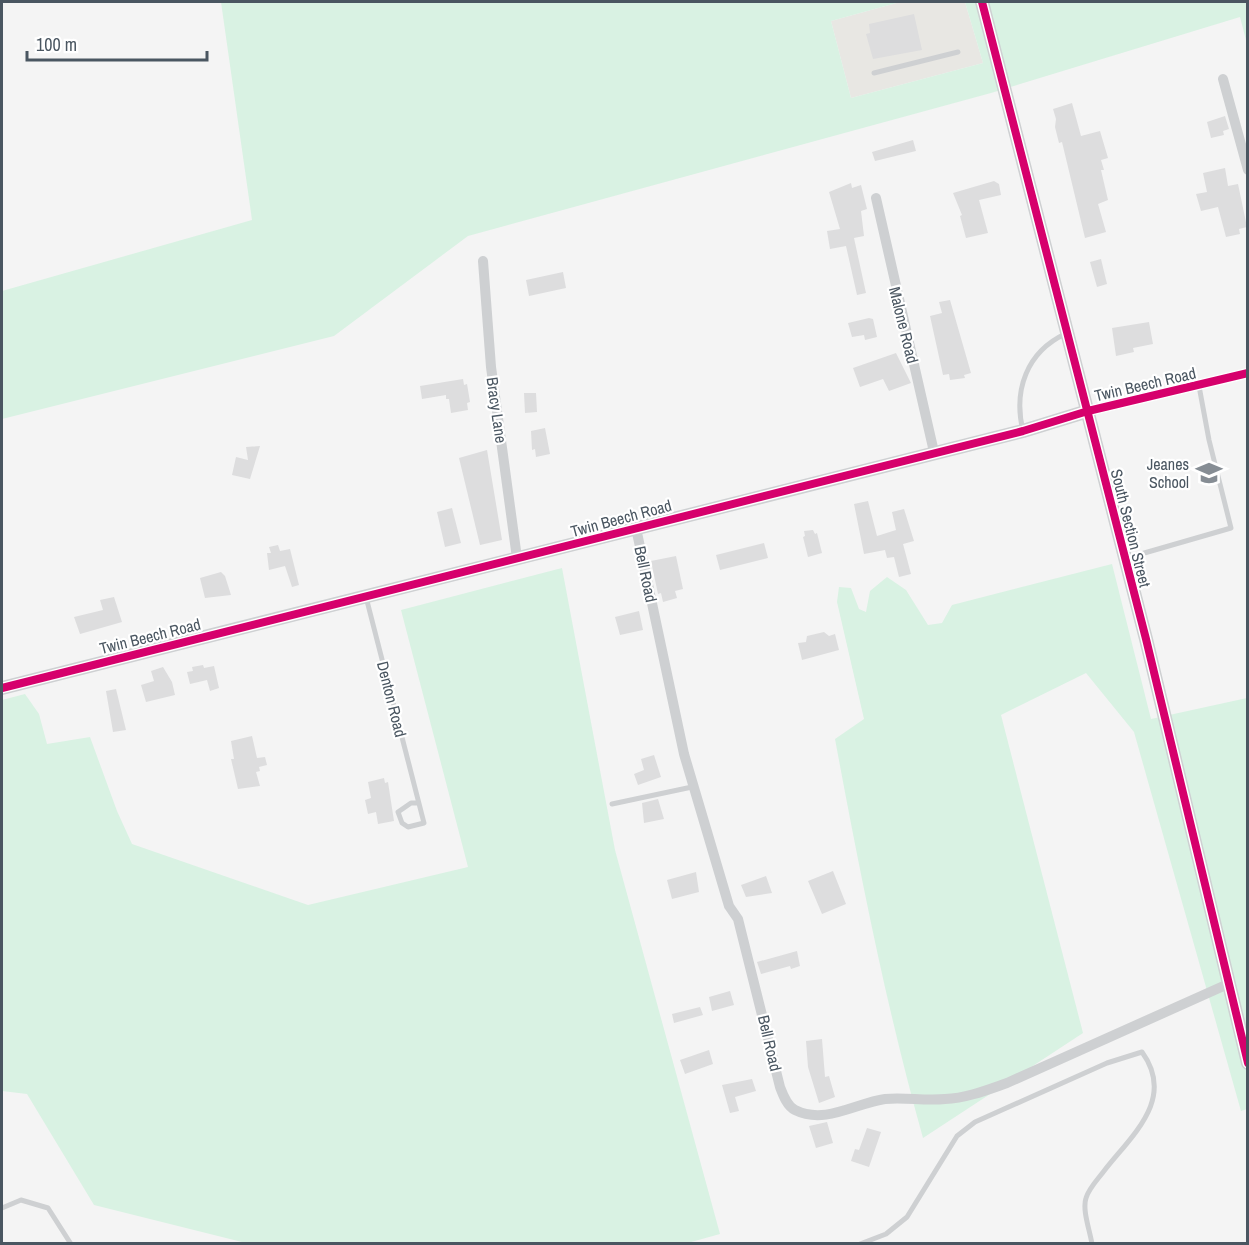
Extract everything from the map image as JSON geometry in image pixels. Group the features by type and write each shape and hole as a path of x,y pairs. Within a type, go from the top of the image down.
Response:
{"street":[{"name":"South Section Street","path":"982,2 1146,639 1248,1062"},
{"path":"1223,79 1248,170"},
{"name":"Malone Road","path":"876,198 934,452"},
{"name":"Bracy Lane","path":"483,261 491,367 517,558"},
{"name":"Twin Beech Road","path":"2,688 1023,431 1088,411 1248,373"},
{"name":"Bell Road","path":"636,528 692,787 729,906 738,919 780,1087 788,1104 795,1110 813,1114 836,1113 884,1099 947,1099 978,1093 1098,1043 1228,984"}],"lane":[{"path":"874,73 958,52"},
{"path":"1023,431 1020,400 1025,375 1034,356 1053,340 1067,333"},
{"path":"1124,559 1231,528 1209,440 1199,386"},
{"name":"Denton Road","path":"366,596 424,823 408,827 402,823 398,812 411,803 418,803"},
{"path":"612,804 692,787"},
{"path":"860,1244 886,1234 907,1218 957,1136 975,1122 1107,1063 1142,1052 1151,1065 1156,1098 1140,1126 1092,1186 1085,1199 1092,1244"},
{"path":"2,1208 21,1200 48,1208 71,1244"}],"shaded area":[{"path":"900,2 965,2 983,63 851,98 831,21"}],"green space":[{"path":"221,2 900,2 831,21 851,98 983,63 965,2 1247,2 1247,44 1240,17 991,93 468,236 334,336 2,419 2,291 252,220"},
{"path":"1112,564 1151,719 1247,698 1247,1109 1241,1111 1134,732 1086,673 1001,715 1083,1033 923,1138 885,989 835,739 864,719 837,602 839,587 851,588 859,609 866,612 870,591 887,577 906,590 928,625 942,623 952,605"},
{"path":"562,568 615,850 720,1234 684,1244 246,1243 94,1205 27,1094 2,1091 2,700 25,694 39,714 47,744 90,737 117,811 132,844 308,905 468,867 401,610"}],"building":[{"path":"914,14 922,50 873,59 866,34 870,33 869,24"},
{"path":"1072,103 1081,136 1100,131 1108,158 1101,160 1104,170 1101,170 1108,200 1098,204 1106,232 1085,238 1062,142 1059,143 1055,127 1056,119 1053,109"},
{"path":"1225,116 1229,129 1223,131 1224,135 1211,138 1207,122"},
{"path":"913,140 916,151 875,161 872,152"},
{"path":"1225,168 1228,186 1238,184 1247,227 1239,229 1240,234 1226,237 1218,207 1201,211 1196,194 1207,192 1203,173"},
{"path":"994,181 999,184 1001,195 979,200 988,233 966,238 960,216 962,215 953,193"},
{"path":"851,183 852,188 861,185 867,209 861,211 864,236 854,238 866,293 857,295 846,246 830,249 827,231 840,229 829,192"},
{"path":"1101,259 1107,284 1097,287 1090,262"},
{"path":"563,272 566,288 529,296 526,280"},
{"path":"950,300 971,373 964,375 965,378 950,380 949,374 943,375 930,316 942,313 939,302"},
{"path":"873,319 877,337 865,340 864,335 852,337 848,323"},
{"path":"1149,322 1153,344 1133,348 1134,352 1116,356 1112,328"},
{"path":"896,353 911,383 889,391 883,379 860,387 853,368"},
{"path":"463,379 464,385 467,384 470,402 467,403 468,410 451,413 449,399 446,399 446,395 422,399 420,386"},
{"path":"524,393 536,393 537,412 525,413"},
{"path":"545,428 550,454 536,457 535,449 532,450 531,431"},
{"path":"260,446 250,479 232,475 236,457 248,460 246,447"},
{"path":"487,450 502,540 480,545 459,458"},
{"path":"868,501 877,536 896,530 892,512 904,509 914,541 903,544 911,574 899,577 894,557 887,558 885,550 864,554 854,504"},
{"path":"452,508 461,543 445,547 437,512"},
{"path":"813,530 815,534 817,533 822,553 808,557 803,537 805,536 804,531"},
{"path":"764,543 768,558 720,570 716,555"},
{"path":"278,545 280,551 290,549 299,585 292,587 285,566 269,570 267,553 271,553 269,547"},
{"path":"676,556 683,589 675,591 677,598 663,602 661,593 658,594 651,561"},
{"path":"221,572 225,576 231,595 205,598 200,578"},
{"path":"114,597 122,622 80,634 74,617 103,610 100,600"},
{"path":"639,611 643,630 620,635 615,617"},
{"path":"824,632 829,636 835,634 839,650 802,660 798,643 806,642 807,636"},
{"path":"203,665 204,668 214,666 219,688 210,691 207,680 190,684 187,672 193,671 192,667"},
{"path":"163,667 172,682 175,695 146,702 141,685 154,681 151,671"},
{"path":"116,689 126,730 113,732 106,691"},
{"path":"252,736 257,758 265,757 267,765 259,767 260,771 256,772 260,786 238,789 231,759 234,759 231,741"},
{"path":"654,755 661,777 638,785 634,774 644,770 641,759"},
{"path":"384,778 385,783 388,782 394,821 378,824 376,812 368,814 365,800 371,798 368,782"},
{"path":"658,799 664,819 644,823 642,803"},
{"path":"833,871 846,904 822,914 808,881"},
{"path":"696,872 699,892 672,899 667,880"},
{"path":"766,876 772,893 746,897 741,885"},
{"path":"797,951 800,966 791,969 790,966 761,974 757,962"},
{"path":"730,991 734,1005 712,1011 709,997"},
{"path":"700,1007 703,1015 674,1023 672,1014"},
{"path":"822,1039 825,1077 829,1076 835,1097 819,1103 808,1067 806,1041"},
{"path":"709,1050 713,1064 685,1074 680,1060"},
{"path":"752,1079 756,1091 735,1097 739,1111 730,1113 722,1085"},
{"path":"827,1122 833,1143 816,1148 809,1126"},
{"path":"867,1128 881,1132 869,1167 851,1161 855,1149 859,1150"}],"cycle path":[{"path":"982,2 1146,639 1248,1063"},
{"path":"2,688 1023,431 1088,411 1248,373"}],"place":[{"name":"Jeanes School","path":"1209,473"}]}
